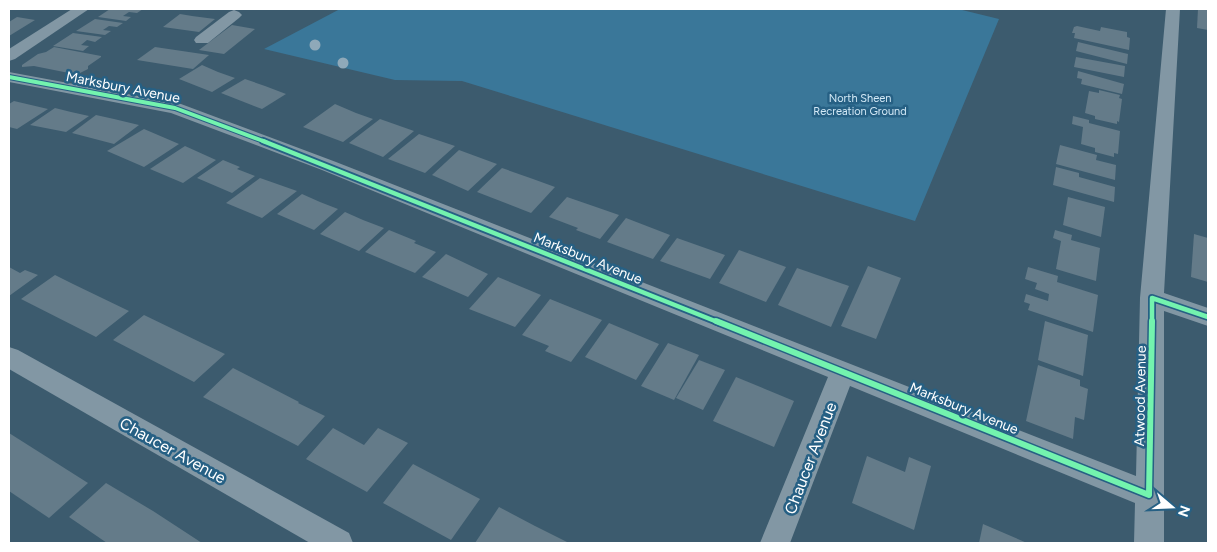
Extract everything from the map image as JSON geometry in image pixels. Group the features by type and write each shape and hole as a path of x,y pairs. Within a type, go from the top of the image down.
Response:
{"street":[{"path":"9,56 82,9"},
{"path":"219,9 250,19"},
{"name":"Atwood Avenue","path":"1149,543 1152,298 1173,9"},
{"path":"202,40 234,15"},
{"name":"Marksbury Avenue","path":"9,77 175,108 329,166 1150,494"},
{"path":"1152,298 1208,317"},
{"name":"Chaucer Avenue","path":"9,357 338,543"},
{"name":"Chaucer Avenue","path":"775,543 843,372"}],"green space":[{"name":"North Sheen Recreation Ground","path":"340,9 958,9 999,19 915,221 462,81 395,80 264,49"}],"building":[{"path":"110,9 143,9 137,13 129,12 123,16 131,17 126,21 98,17"},
{"path":"1198,9 1208,9 1208,30 1197,28"},
{"path":"180,14 215,19 199,32 163,27"},
{"path":"17,17 35,20 9,36 9,22"},
{"path":"95,19 123,23 117,27 109,26 103,30 111,31 105,35 76,31"},
{"path":"232,25 255,29 224,54 199,50"},
{"path":"1074,27 1100,31 1101,27 1127,32 1127,37 1130,38 1129,50 1074,38 1075,33 1072,33"},
{"path":"73,33 102,37 95,42 87,40 81,45 89,46 83,51 53,46"},
{"path":"1078,42 1128,54 1127,64 1076,51"},
{"path":"54,47 101,57 88,66 88,69 74,76 69,75 69,73 34,66 22,67 22,65 38,54"},
{"path":"155,47 209,55 193,69 137,60"},
{"path":"1076,57 1125,66 1124,77 1074,67"},
{"path":"202,65 235,78 212,92 179,79"},
{"path":"1078,71 1124,84 1122,94 1081,84 1082,79 1077,78"},
{"path":"245,79 286,94 262,109 221,93"},
{"path":"1099,90 1120,95 1119,98 1122,99 1119,122 1117,121 1117,124 1095,119 1095,116 1085,113 1089,91 1099,93"},
{"path":"14,101 48,109 17,129 9,127 9,104"},
{"path":"335,104 373,119 343,142 303,127"},
{"path":"55,108 89,116 66,132 30,125"},
{"path":"96,115 139,125 114,144 72,133"},
{"path":"1073,116 1089,120 1089,123 1120,131 1118,154 1114,153 1114,157 1095,152 1095,148 1081,144 1083,127 1072,124"},
{"path":"380,119 414,131 383,157 349,143"},
{"path":"144,129 179,144 144,167 107,151"},
{"path":"419,134 455,146 425,173 388,159"},
{"path":"1060,145 1097,155 1096,160 1116,165 1115,180 1056,164"},
{"path":"185,146 216,160 183,183 150,169"},
{"path":"459,150 497,164 468,191 432,175"},
{"path":"223,160 240,167 237,169 255,176 232,193 197,178"},
{"path":"1056,167 1079,173 1079,177 1115,187 1114,202 1053,185"},
{"path":"502,168 555,187 531,213 477,192"},
{"path":"260,178 297,191 262,218 226,203"},
{"path":"302,194 338,209 314,230 277,214"},
{"path":"567,197 619,215 600,239 549,217"},
{"path":"1068,197 1105,207 1101,237 1063,225"},
{"path":"345,212 384,228 359,251 320,234"},
{"path":"626,218 670,235 653,259 607,242"},
{"path":"389,230 436,252 415,273 365,252"},
{"path":"1055,230 1072,235 1071,240 1100,248 1096,281 1056,269 1061,241 1053,238"},
{"path":"1194,234 1208,238 1208,282 1191,277"},
{"path":"677,238 725,255 710,279 660,261"},
{"path":"739,250 786,267 766,302 719,283"},
{"path":"446,254 488,274 468,297 422,277"},
{"path":"868,266 901,278 876,339 841,326"},
{"path":"9,267 20,273 25,270 38,275 9,296"},
{"path":"1028,267 1058,276 1057,282 1098,295 1093,332 1028,310 1030,304 1024,302 1026,294 1048,301 1049,294 1035,289 1037,283 1025,279"},
{"path":"797,268 849,286 831,327 778,305"},
{"path":"55,275 129,311 96,337 21,299"},
{"path":"498,277 541,295 515,327 469,309"},
{"path":"550,299 602,320 571,362 545,351 549,346 522,335"},
{"path":"144,315 225,354 194,382 113,340"},
{"path":"1045,321 1088,335 1083,376 1038,360"},
{"path":"609,323 659,344 636,380 585,357"},
{"path":"668,343 699,355 674,400 641,386"},
{"path":"699,360 725,370 703,410 676,398"},
{"path":"1038,365 1080,380 1080,386 1088,389 1084,420 1075,417 1073,439 1026,421"},
{"path":"233,368 325,416 298,446 203,397"},
{"path":"736,377 794,401 774,447 713,421"},
{"path":"333,428 364,445 378,428 408,443 367,492 306,459"},
{"path":"9,433 88,483 49,518 9,491"},
{"path":"867,456 905,472 909,457 931,466 914,530 852,503"},
{"path":"413,464 480,499 451,540 383,503"},
{"path":"106,483 202,543 107,543 69,517"},
{"path":"499,507 535,526 569,543 475,543"},
{"path":"983,524 1027,543 979,543"}],"cycle path":[{"path":"9,77 175,108 329,166 1149,495 1152,298 1208,317"}]}
